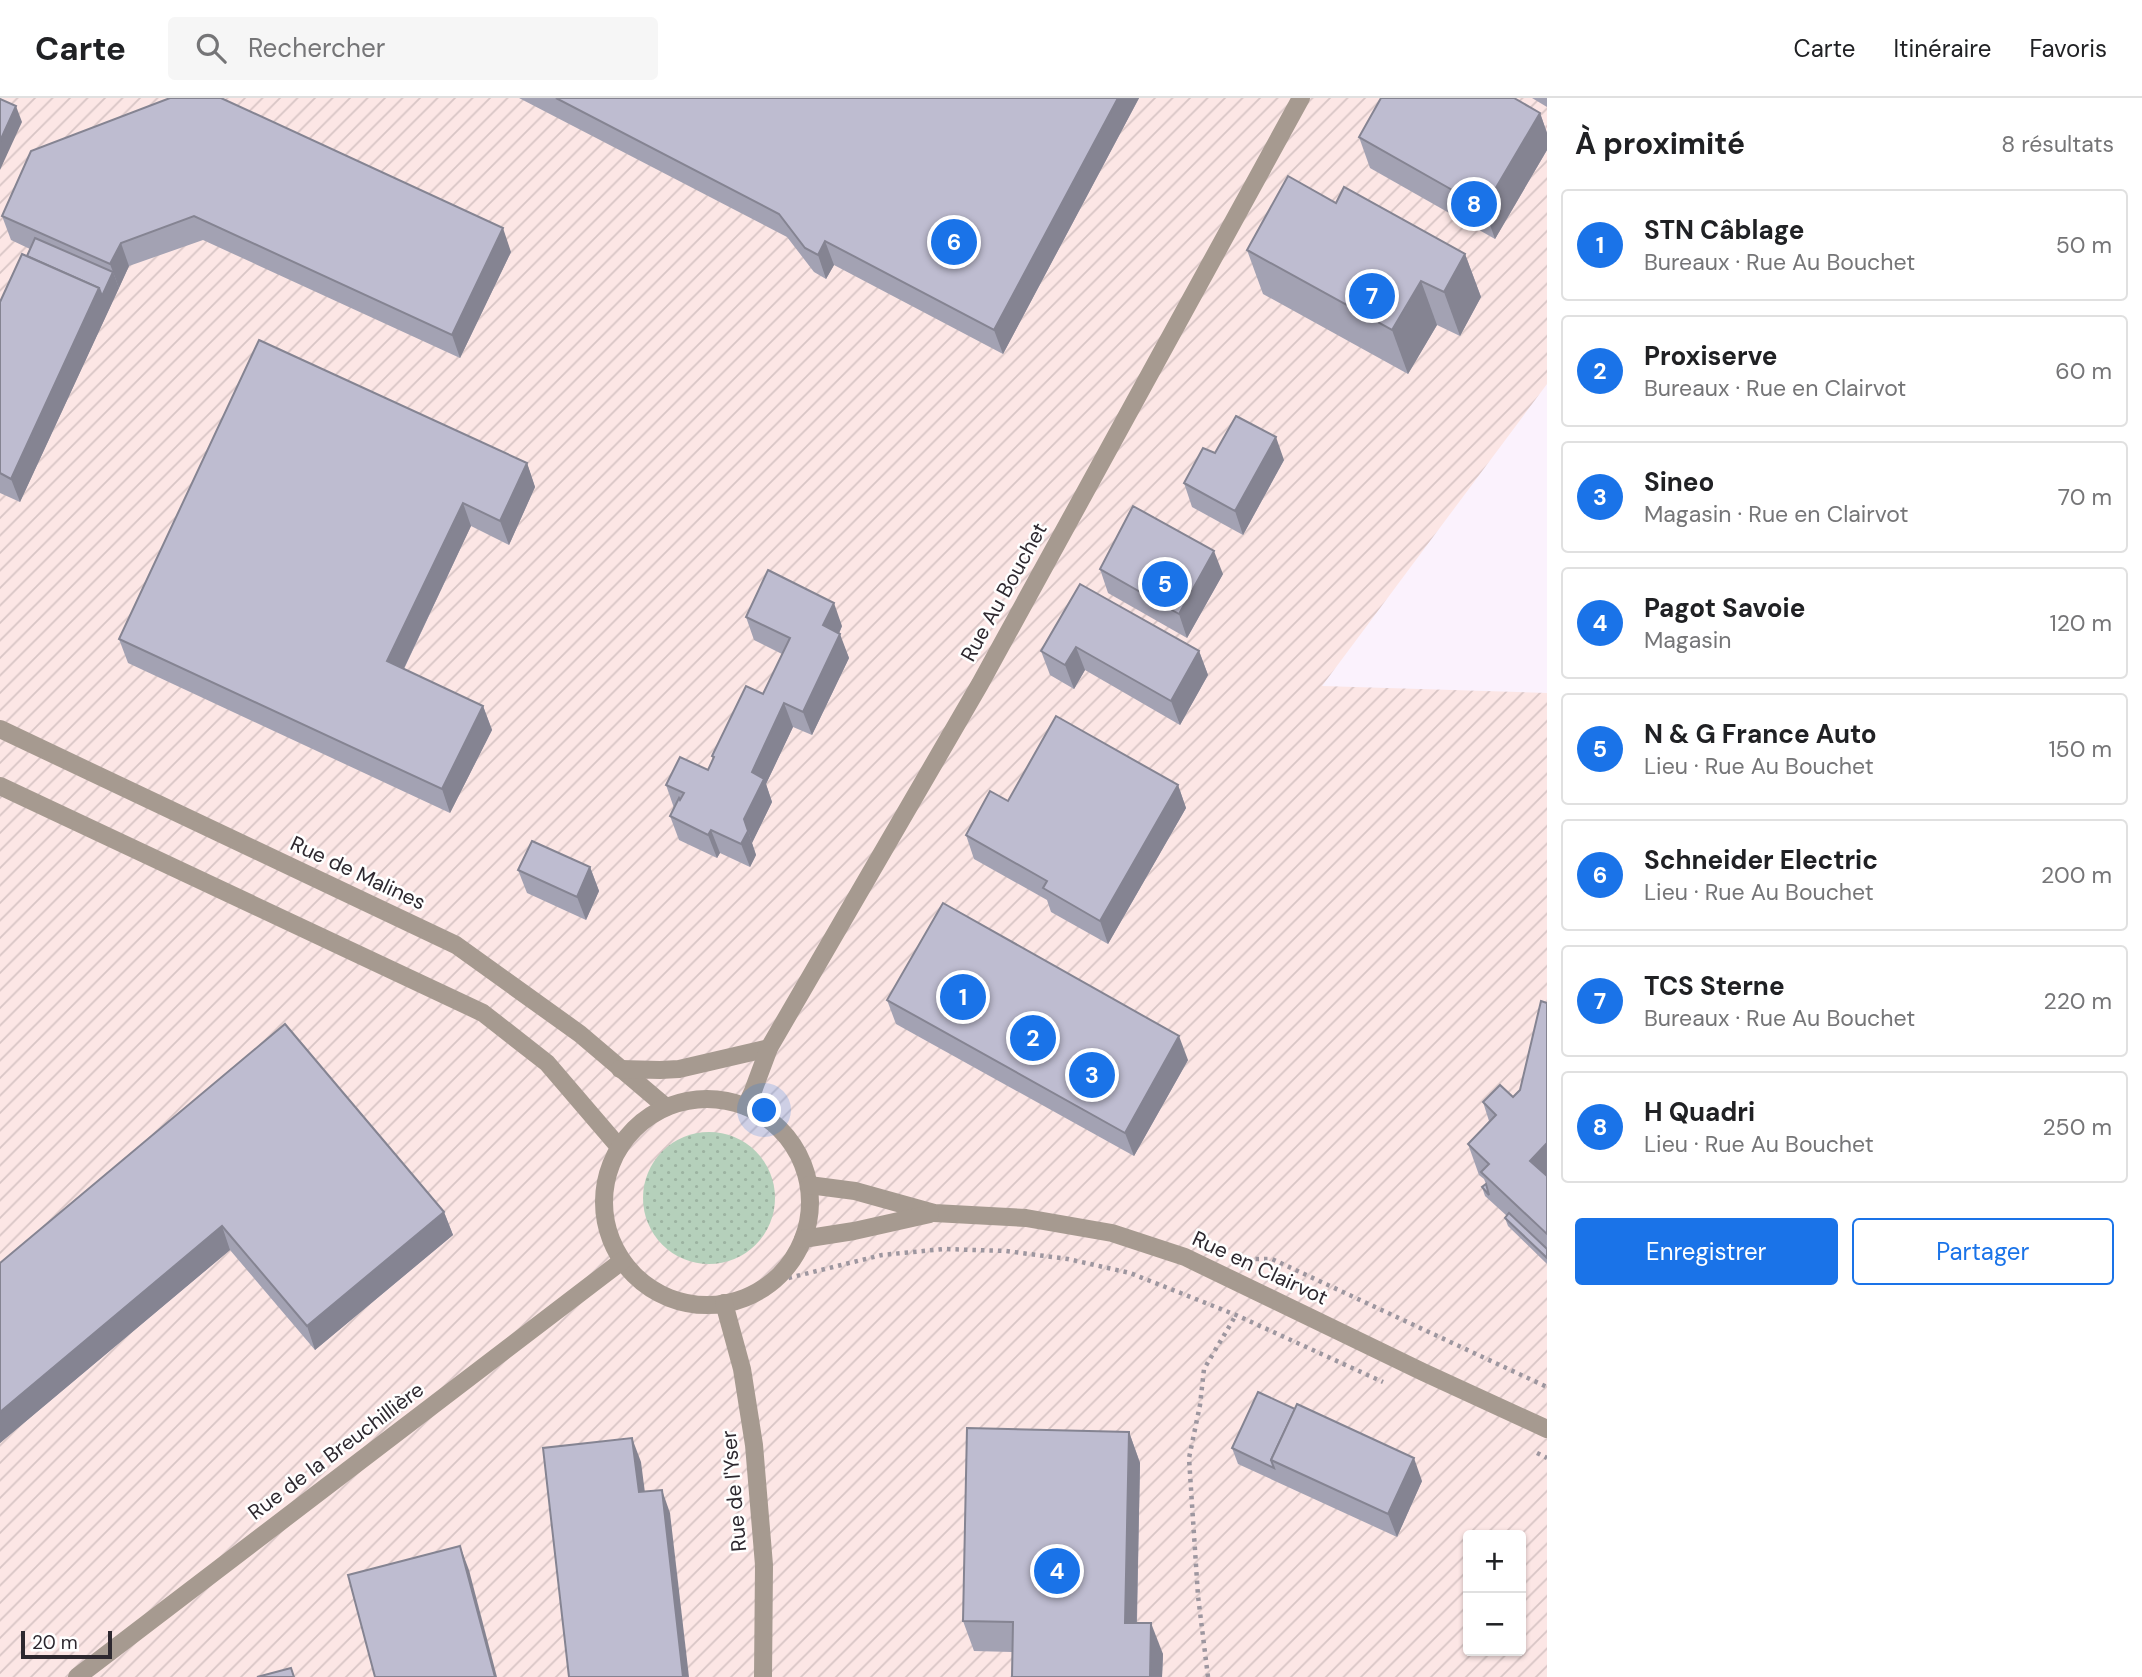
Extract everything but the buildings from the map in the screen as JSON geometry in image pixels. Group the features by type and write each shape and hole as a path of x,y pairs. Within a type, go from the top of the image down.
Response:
{"street":[{"name":"Rue Au Bouchet","path":"746,1106 769,1048 980,684 1301,98"},
{"name":"Rue de Malines","path":"0,729 456,945 580,1034 666,1107"},
{"path":"0,786 483,1013 547,1063 620,1147"},
{"path":"621,1069 679,1069 769,1048"},
{"path":"692,1099 719,1099 746,1106 769,1119 789,1139 803,1163 809,1185 810,1213 803,1239 790,1263 772,1282 749,1296 724,1303 695,1304 667,1297 642,1282 622,1261 608,1234 603,1204 607,1174 620,1147 640,1123 666,1107 692,1099"},
{"name":"Rue en Clairvot","path":"809,1185 855,1191 934,1213 1026,1218 1112,1233 1185,1256 1547,1429"},
{"name":"Rue en Clairvot","path":"803,1239 934,1213"},
{"name":"Rue de la Breuchillière","path":"77,1677 622,1261"},
{"name":"Rue de l'Yser","path":"724,1303 743,1369 754,1445 764,1565 762,1677"}],"path":[{"path":"772,1282 882,1255 944,1249 1006,1251 1068,1259 1130,1273 1236,1315 1385,1383"},
{"path":"1208,1677 1198,1597 1189,1458 1204,1369 1236,1315"},
{"path":"1535,1452 1547,1458"}],"shaded area":[{"path":"0,98 1547,98 1547,384 1322,686 1547,693 1547,1677 0,1677"}],"green space":[{"path":"709,1132 734,1137 755,1152 770,1173 775,1198 770,1223 755,1244 734,1259 709,1264 684,1259 663,1244 648,1223 643,1198 648,1173 663,1152 684,1137"}],"place":[{"name":"H Quadri","path":"1474,204"},
{"name":"Schneider Electric","path":"954,242"},
{"name":"TCS Sterne","path":"1372,296"},
{"name":"N & G France Auto","path":"1165,584"},
{"name":"STN Câblage","path":"963,997"},
{"name":"Proxiserve","path":"1033,1038"},
{"name":"Sineo","path":"1092,1075"},
{"name":"Pagot Savoie","path":"1057,1571"}]}
